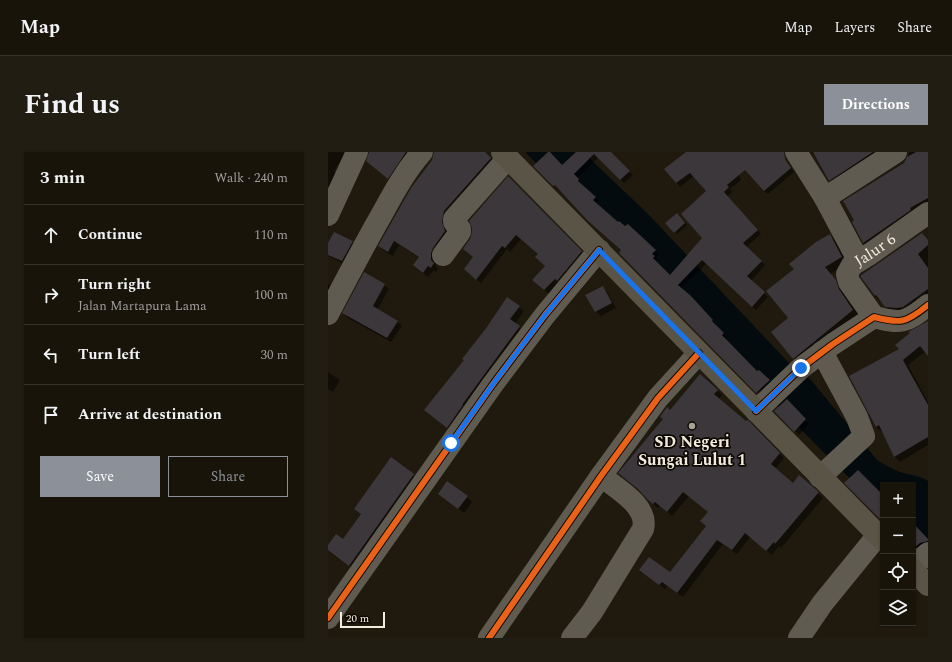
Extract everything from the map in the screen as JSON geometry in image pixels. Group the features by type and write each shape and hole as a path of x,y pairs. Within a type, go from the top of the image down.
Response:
{"main road":[{"path":"505,155 699,353 762,406 827,471 880,537"},
{"path":"918,562 928,585"}],"street":[{"path":"328,215 357,152"},
{"path":"328,314 370,233 393,194 415,160 422,152"},
{"path":"796,152 825,198 858,260"},
{"path":"825,198 896,152"},
{"path":"443,255 460,232 460,229 454,222 454,219 505,155"},
{"name":"Jalur 6","path":"874,317 849,282 848,274 852,265 928,213"},
{"path":"328,618 493,384 545,315 599,250"},
{"path":"762,406 801,368 874,317 899,322 910,318 927,307"},
{"path":"822,352 857,417 864,436 827,471"},
{"path":"489,638 601,476 658,398 699,353"},
{"path":"572,638 592,612 643,529 645,522 636,503 601,476"},
{"path":"799,638 822,604 880,539"}],"shaded area":[{"path":"525,152 583,152 648,214 789,363 811,380 877,460 897,471 917,476 928,481 928,558 916,546 916,482 880,482 880,509"}],"building":[{"path":"369,152 406,152 388,179 366,161"},
{"path":"434,152 485,152 491,158 444,211 442,222 445,231 431,253 431,260 434,263 431,268 428,266 423,273 413,265 419,257 394,241 388,252 378,246 411,188 432,160"},
{"path":"548,152 550,152 562,165 576,152 611,152 630,171 620,180 594,154 574,174 579,179 578,181 596,197 593,200 618,222 619,221 625,226 628,224 656,250 652,254 655,256 653,258 670,275 702,238 681,214 706,191 690,173 676,183 664,169 686,152 784,152 785,159 791,168 764,191 745,170 727,185 729,187 724,192 758,230 743,243 762,261 747,276 765,292 752,307 702,260 678,285 691,296 713,320 712,321 724,333 722,335 757,371 759,370 770,380 756,393 619,253 621,250 587,220 555,185 553,186 533,166"},
{"path":"813,152 873,152 829,181"},
{"path":"916,152 928,152 928,198 910,208 911,210 863,243 852,222 854,220 843,201 904,163 907,157"},
{"path":"508,176 582,251 557,281 555,279 544,290 532,280 545,266 535,257 538,254 516,235 505,248 502,246 476,280 464,269 473,257 463,249 470,239 472,232 469,221"},
{"path":"677,213 685,223 674,233 665,223"},
{"path":"334,232 353,241 342,261 328,255 328,243"},
{"path":"922,233 928,240 928,245 918,254 928,268 928,289 903,307 885,307 860,276"},
{"path":"830,234 842,257 825,267 836,280 839,289 853,310 793,359 771,332 788,318 766,291 794,269 789,264 816,242"},
{"path":"364,272 385,284 373,306 398,321 387,338 342,313"},
{"path":"603,286 612,303 595,312 585,295"},
{"path":"507,297 520,306 510,319 520,326 447,428 424,410 464,360 462,359 487,327"},
{"path":"928,321 928,356 920,346 903,360 928,405 928,437 894,457 879,425 876,427 849,376 899,349 895,345 910,333 908,332"},
{"path":"700,374 718,390 714,394 746,421 748,420 780,453 771,464 793,483 799,475 819,492 775,544 774,542 766,551 745,533 732,550 717,540 677,593 662,582 659,585 639,570 649,557 670,572 706,526 700,521 708,512 683,492 667,512 655,502 653,504 638,489 618,473 663,419 660,417 667,407 670,410"},
{"path":"787,399 806,419 794,432 774,411"},
{"path":"391,457 414,474 349,566 328,550 328,545 336,534 343,539 361,514 354,509"},
{"path":"858,470 880,492 880,519 844,483"},
{"path":"447,481 468,496 458,509 438,494"},
{"path":"916,526 928,539 928,541 920,543 916,546"}],"cycle path":[{"path":"328,618 493,384 545,315 599,250"},
{"path":"756,411 801,368 833,344 874,317 891,321 908,319 928,305"},
{"path":"489,638 601,476 658,398 699,353"}],"place":[{"name":"SD Negeri Sungai Lulut 1","path":"692,426"}],"route":[{"path":"451,443 545,315 599,250 756,411 801,368"}]}
